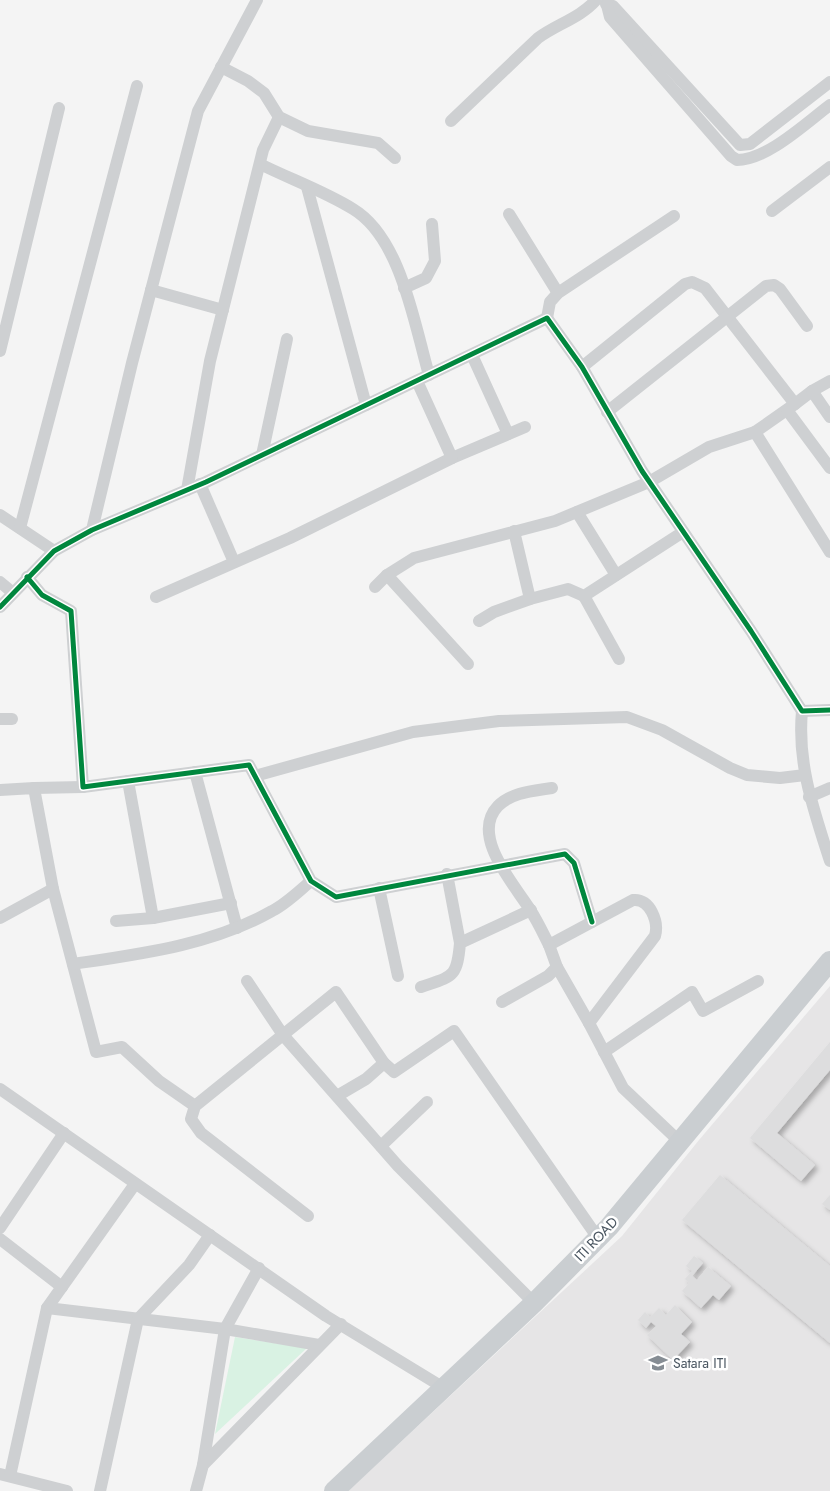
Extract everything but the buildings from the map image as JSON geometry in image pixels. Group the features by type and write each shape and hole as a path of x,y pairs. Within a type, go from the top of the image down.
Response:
{"main road":[{"name":"ITI ROAD","path":"334,1491 534,1303 598,1238 830,961"}],"street":[{"path":"92,530 151,290 198,111 257,0"},
{"path":"601,2 610,17 731,156 737,160 754,158 769,150 830,105"},
{"path":"451,121 538,38 550,29 578,16 601,2 613,6 740,145 750,144 830,82"},
{"path":"221,67 248,81 264,93 279,117 308,131 378,143 396,158"},
{"path":"20,528 137,86"},
{"path":"0,351 59,108"},
{"path":"187,490 210,361 263,150 279,117"},
{"path":"260,164 353,209 381,235 404,288 429,374"},
{"path":"772,211 830,168"},
{"path":"307,187 366,405"},
{"path":"509,214 558,293"},
{"path":"674,216 558,293 550,302 547,318 582,368 649,482 802,711 800,740 809,797 830,861"},
{"path":"404,288 426,278 435,261 432,224"},
{"path":"582,368 685,284 692,282 705,288 791,407 830,468"},
{"path":"607,412 725,316 766,286 774,285 780,288 807,326"},
{"path":"151,290 223,310"},
{"path":"0,607 12,592 54,551 92,530 200,484 547,318"},
{"path":"262,455 287,339"},
{"path":"472,355 508,434"},
{"path":"417,381 452,458"},
{"path":"375,587 387,575 403,564 428,553 556,521 649,482 709,447 755,432 812,391 830,381"},
{"path":"812,391 830,417"},
{"path":"156,597 290,538 452,458 525,427"},
{"path":"755,432 830,552"},
{"path":"200,484 234,562"},
{"path":"576,512 616,575"},
{"path":"0,515 54,551"},
{"path":"514,531 530,599"},
{"path":"584,596 683,532"},
{"path":"387,575 468,664"},
{"path":"27,577 42,595 71,611 83,787"},
{"path":"0,582 12,592"},
{"path":"479,621 494,612 530,599 568,589 584,596 619,659"},
{"path":"802,711 830,710"},
{"path":"255,776 413,732 499,721 626,717 662,730 730,768 747,775 780,778 805,775"},
{"path":"0,790 83,787 249,765 311,881 336,897 447,874 565,854 569,855 574,864 592,922"},
{"path":"195,772 237,928"},
{"path":"128,781 153,918"},
{"path":"34,788 53,889 96,1052 122,1047 159,1081 195,1106"},
{"path":"552,788 519,794 498,806 491,819 489,836 500,865 531,910 549,945 557,967 623,1088 680,1142"},
{"path":"809,797 830,788"},
{"path":"421,987 448,977 453,973 458,964 460,943 447,874"},
{"path":"73,964 135,955 214,936 237,928 274,911 311,881"},
{"path":"379,888 398,976"},
{"path":"0,918 53,889"},
{"path":"549,945 637,900 647,904 657,930 655,936 589,1023"},
{"path":"116,921 153,918 231,902"},
{"path":"460,943 531,910"},
{"path":"502,1002 548,976 557,967"},
{"path":"247,981 284,1035 381,1146 534,1303"},
{"path":"604,1052 692,992 703,1011 758,981"},
{"path":"308,1216 201,1134 191,1119 195,1106 336,992 384,1063 394,1072 454,1031 598,1238"},
{"path":"337,1096 366,1078 384,1063"},
{"path":"0,1088 134,1184 341,1324 444,1388"},
{"path":"381,1146 427,1102"},
{"path":"0,1228 64,1133"},
{"path":"67,1491 5,1475 47,1308 134,1184"},
{"path":"100,1491 138,1319 189,1265 210,1235"},
{"path":"0,1239 62,1287"},
{"path":"196,1491 204,1465 225,1329 259,1268"},
{"path":"47,1308 225,1329 320,1345"},
{"path":"204,1465 341,1324"}],"shaded area":[{"name":"Satara ITI","path":"830,986 830,1491 348,1491 622,1236 699,1140"}],"green space":[{"path":"235,1337 307,1348 215,1434"}],"cycle path":[{"path":"0,607 54,551 92,530 206,482 547,318 582,367 642,471 751,631 802,711 830,710"},
{"path":"27,577 42,595 71,611 83,787 249,765 311,881 336,897 565,854 574,863 592,922"}],"place":[{"name":"Satara ITI","path":"658,1363"}]}
